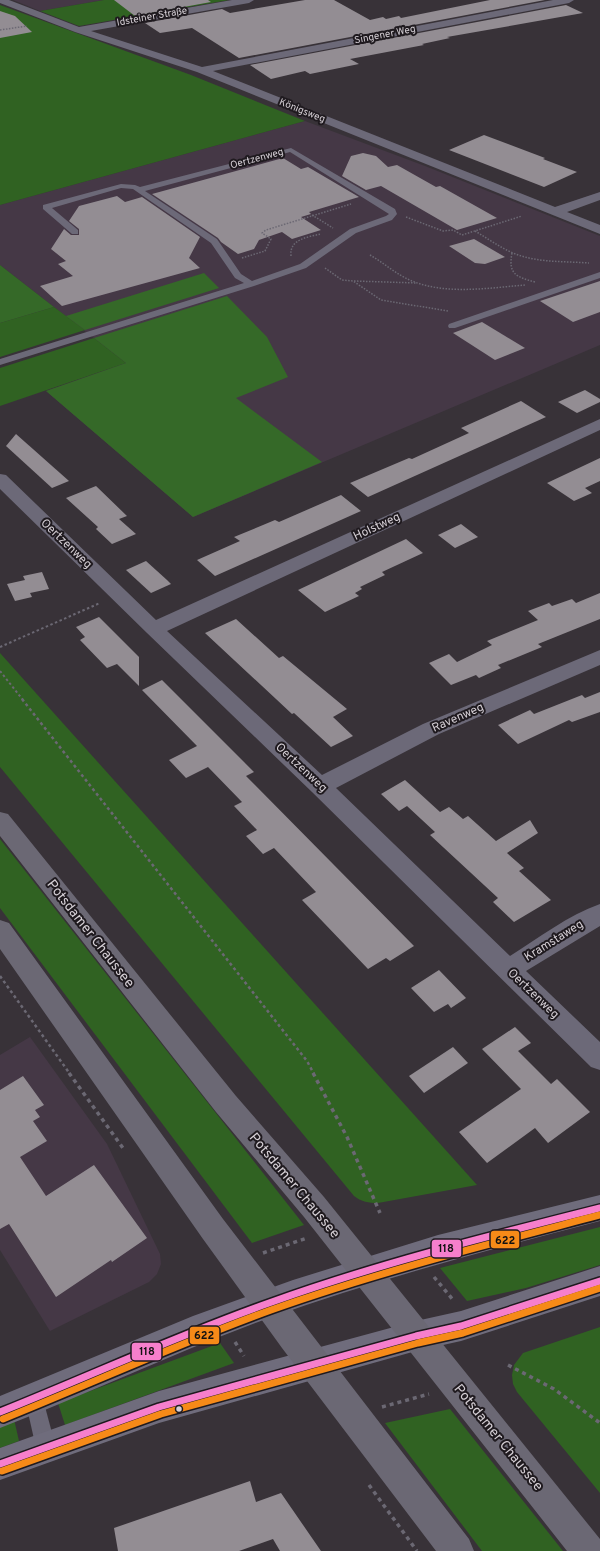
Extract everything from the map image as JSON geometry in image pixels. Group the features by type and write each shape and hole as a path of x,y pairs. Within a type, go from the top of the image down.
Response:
{"main road":[{"name":"Potsdamer Chaussee","path":"0,820 226,1104 314,1207 588,1551"},
{"path":"0,930 134,1120 268,1304 457,1551"},
{"path":"0,1412 34,1399 145,1351 268,1304 444,1248 600,1208"},
{"path":"0,1464 159,1407 416,1336 461,1326 600,1281"}],"street":[{"name":"Königsweg","path":"0,0 79,30 201,70 600,230"},
{"name":"Idsteiner Straße","path":"79,30 249,0"},
{"name":"Singener Weg","path":"201,70 570,0"},
{"path":"550,210 600,196"},
{"name":"Holstweg","path":"154,629 600,424"},
{"name":"Oertzenweg","path":"0,479 154,629 320,786 600,1059"},
{"name":"Ravenweg","path":"320,786 431,729 600,657"},
{"name":"Kramstaweg","path":"508,970 571,930 600,914"}],"lane":[{"name":"Oertzenweg","path":"139,190 292,150 392,211 393,214"},
{"path":"75,232 46,207 121,186 135,187 214,241 238,276 251,284"},
{"path":"0,362 251,284 303,266 353,231 389,218 393,214"},
{"path":"452,326 600,275"},
{"path":"34,1399 46,1448"}],"path":[{"path":"228,262 265,251 271,239 262,233 266,230 371,198"},
{"path":"393,214 404,216 443,231 453,230 462,235 550,210"},
{"path":"312,216 345,236"},
{"path":"475,231 512,253 549,260 593,263"},
{"path":"370,255 413,281 422,283 460,288 540,284 520,278 512,272 510,263 512,253"},
{"path":"313,260 342,280 422,283"},
{"path":"354,281 381,300 450,312 466,322"},
{"path":"0,647 100,603"},
{"path":"0,671 307,1061 347,1137 380,1213"},
{"path":"257,1256 313,1235"},
{"path":"433,1276 456,1303"},
{"path":"233,1340 246,1358"},
{"path":"508,1365 554,1389 600,1423"},
{"path":"374,1409 435,1393"},
{"path":"367,1482 417,1551"}],"shaded area":[{"path":"13,0 104,0 40,11"},
{"path":"305,121 425,166 600,236 600,345 193,517 46,391 126,363 0,265 0,205"},
{"path":"30,1037 107,1144 160,1254 161,1264 157,1274 149,1282 50,1331 0,1250 0,1055"}],"green space":[{"path":"104,0 229,0 79,26 40,11"},
{"path":"0,5 191,75 305,121 0,205"},
{"path":"0,265 54,307 0,323"},
{"path":"204,273 219,288 85,330 66,316"},
{"path":"227,296 267,337 288,377 236,398 322,462 193,517 46,391 126,363 94,338"},
{"path":"54,307 85,330 0,357 0,323"},
{"path":"94,338 126,363 0,406 0,368"},
{"path":"0,653 477,1185 378,1203 365,1202 354,1196 0,767"},
{"path":"0,839 304,1225 252,1243 0,908"},
{"path":"600,1227 600,1265 526,1288 467,1301 440,1268"},
{"path":"600,1327 600,1493 517,1392 513,1384 512,1375 514,1365 523,1353"},
{"path":"220,1343 234,1363 65,1425 58,1403"},
{"path":"450,1409 563,1551 482,1551 385,1423"},
{"path":"14,1419 19,1441 0,1448 0,1424"}],"building":[{"path":"114,0 208,0 211,2 135,16"},
{"path":"305,0 334,0 370,20 383,17 386,19 399,16 401,18 490,0 545,0 239,58 192,28 160,33 145,23 222,9 230,13"},
{"path":"566,5 583,13 447,37 450,38 422,44 424,45 350,59 359,64 310,74 305,71 271,79 250,65"},
{"path":"0,11 15,16 32,32 0,38"},
{"path":"484,135 577,172 544,187 449,150"},
{"path":"363,153 376,156 388,167 397,165 436,187 440,186 497,218 457,230 381,186 366,190 342,176 351,156"},
{"path":"283,158 301,169 308,167 359,197 309,212 311,214 301,217 321,230 292,239 282,232 259,240 254,249 238,254 221,242 218,238 152,194"},
{"path":"117,196 125,202 142,197 200,237 189,258 200,268 62,306 40,286 73,276 58,264 66,261 51,249 64,229 71,235 79,235 79,229 69,221 79,206"},
{"path":"474,239 505,257 485,264 475,263 449,246"},
{"path":"600,281 600,312 573,322 540,301"},
{"path":"482,322 525,348 495,360 453,333"},
{"path":"585,390 600,399 600,402 577,413 558,402"},
{"path":"521,401 546,417 368,497 350,483 409,458 412,459 469,433 461,428"},
{"path":"16,434 69,481 52,488 6,446"},
{"path":"600,458 600,481 585,488 592,493 574,501 547,483"},
{"path":"96,486 127,516 119,519 136,534 112,544 96,529 98,527 66,498"},
{"path":"341,495 361,511 215,576 197,560 240,541 234,537 275,520 279,522"},
{"path":"461,524 478,537 455,548 438,535"},
{"path":"406,539 423,553 382,572 385,575 360,587 362,589 355,593 359,596 325,612 298,590"},
{"path":"146,561 171,584 151,593 126,570"},
{"path":"42,572 49,589 30,593 32,597 15,601 7,584 25,580 23,576"},
{"path":"600,593 600,619 538,644 542,647 498,665 501,668 479,678 476,675 451,685 429,663 449,654 457,662 492,645 487,641 538,620 528,611 549,603 552,606 572,599 576,603"},
{"path":"99,617 139,657 139,686 117,664 107,668 80,640 85,637 76,627"},
{"path":"236,619 279,658 283,656 347,709 333,717 353,736 331,747 294,713 292,714 205,633"},
{"path":"162,680 254,772 246,776 414,946 390,961 386,958 368,969 302,900 316,892 274,848 263,854 246,836 257,830 234,806 242,802 208,767 186,778 169,760 197,746 142,690"},
{"path":"600,692 600,712 572,722 569,720 518,744 498,725 530,710 534,714 582,695 585,698"},
{"path":"405,780 440,812 449,807 463,819 468,816 496,841 530,820 538,833 507,853 524,868 519,871 551,900 514,922 493,902 498,898 430,835 435,832 407,806 399,811 381,794"},
{"path":"439,970 466,998 451,1008 448,1004 434,1012 411,988"},
{"path":"515,1027 531,1043 518,1051 551,1084 557,1079 590,1112 548,1143 535,1128 487,1163 459,1132 521,1089 482,1049"},
{"path":"453,1047 468,1063 424,1093 409,1076"},
{"path":"23,1076 44,1105 35,1110 40,1117 33,1121 47,1141 20,1157 46,1196 94,1165 147,1238 56,1297 9,1224 0,1229 0,1090"},
{"path":"250,1481 256,1502 281,1493 321,1551 280,1551 273,1539 239,1551 118,1551 114,1528"}],"transit line":[{"name":"118","path":"0,1412 201,1329 310,1289 433,1252 600,1208"},
{"name":"622","path":"3,1419 203,1336 271,1310 393,1271 600,1215"},
{"name":"118","path":"0,1464 159,1407 416,1336 461,1326 600,1281"},
{"name":"622","path":"2,1471 161,1414 418,1343 463,1333 600,1288"}]}
